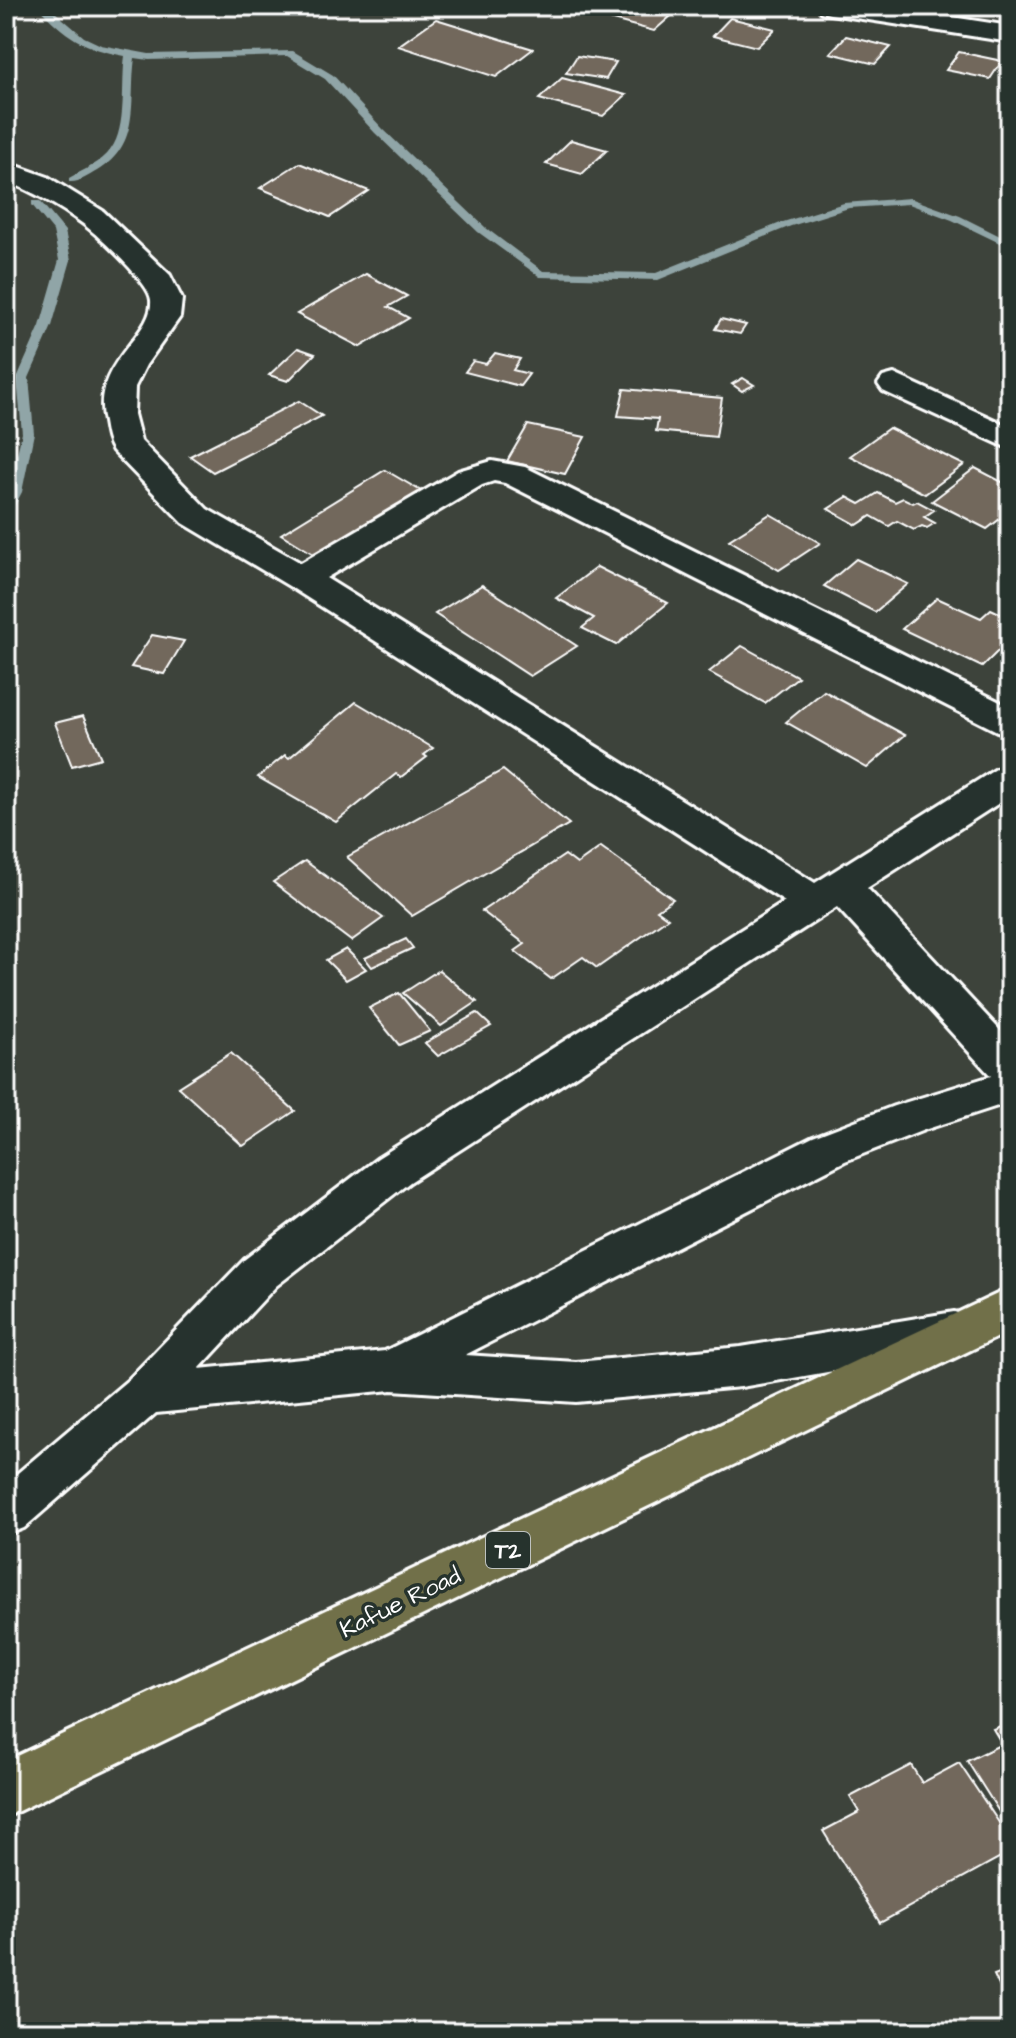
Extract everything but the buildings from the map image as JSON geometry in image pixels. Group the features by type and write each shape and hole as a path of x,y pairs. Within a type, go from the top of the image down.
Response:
{"highway":[{"name":"Kafue Road","path":"6,1790 990,1318"}],"street":[{"path":"830,6 1010,34"},
{"path":"6,171 38,183 93,217 159,281 167,299 164,317 130,365 119,387 118,414 125,444 195,516 829,895 1010,1069"},
{"path":"894,384 1010,439"},
{"path":"301,578 470,478 492,471 513,474 1010,722"},
{"path":"6,1513 145,1394 260,1273 394,1170 1010,778"},
{"path":"392,1370 829,1149 909,1118 1010,1086"},
{"path":"145,1394 392,1370 576,1382 741,1367 990,1318"}],"waterway":[{"path":"42,6 80,39 98,48 149,57 289,53 329,77 379,131 482,230 540,274 658,277 787,224 848,205 910,201 956,218 1010,245"},
{"path":"73,180 104,162 118,147 126,115 130,54"},
{"path":"6,510 16,492 28,433 23,378 46,326 65,260 59,231 36,203"}]}
